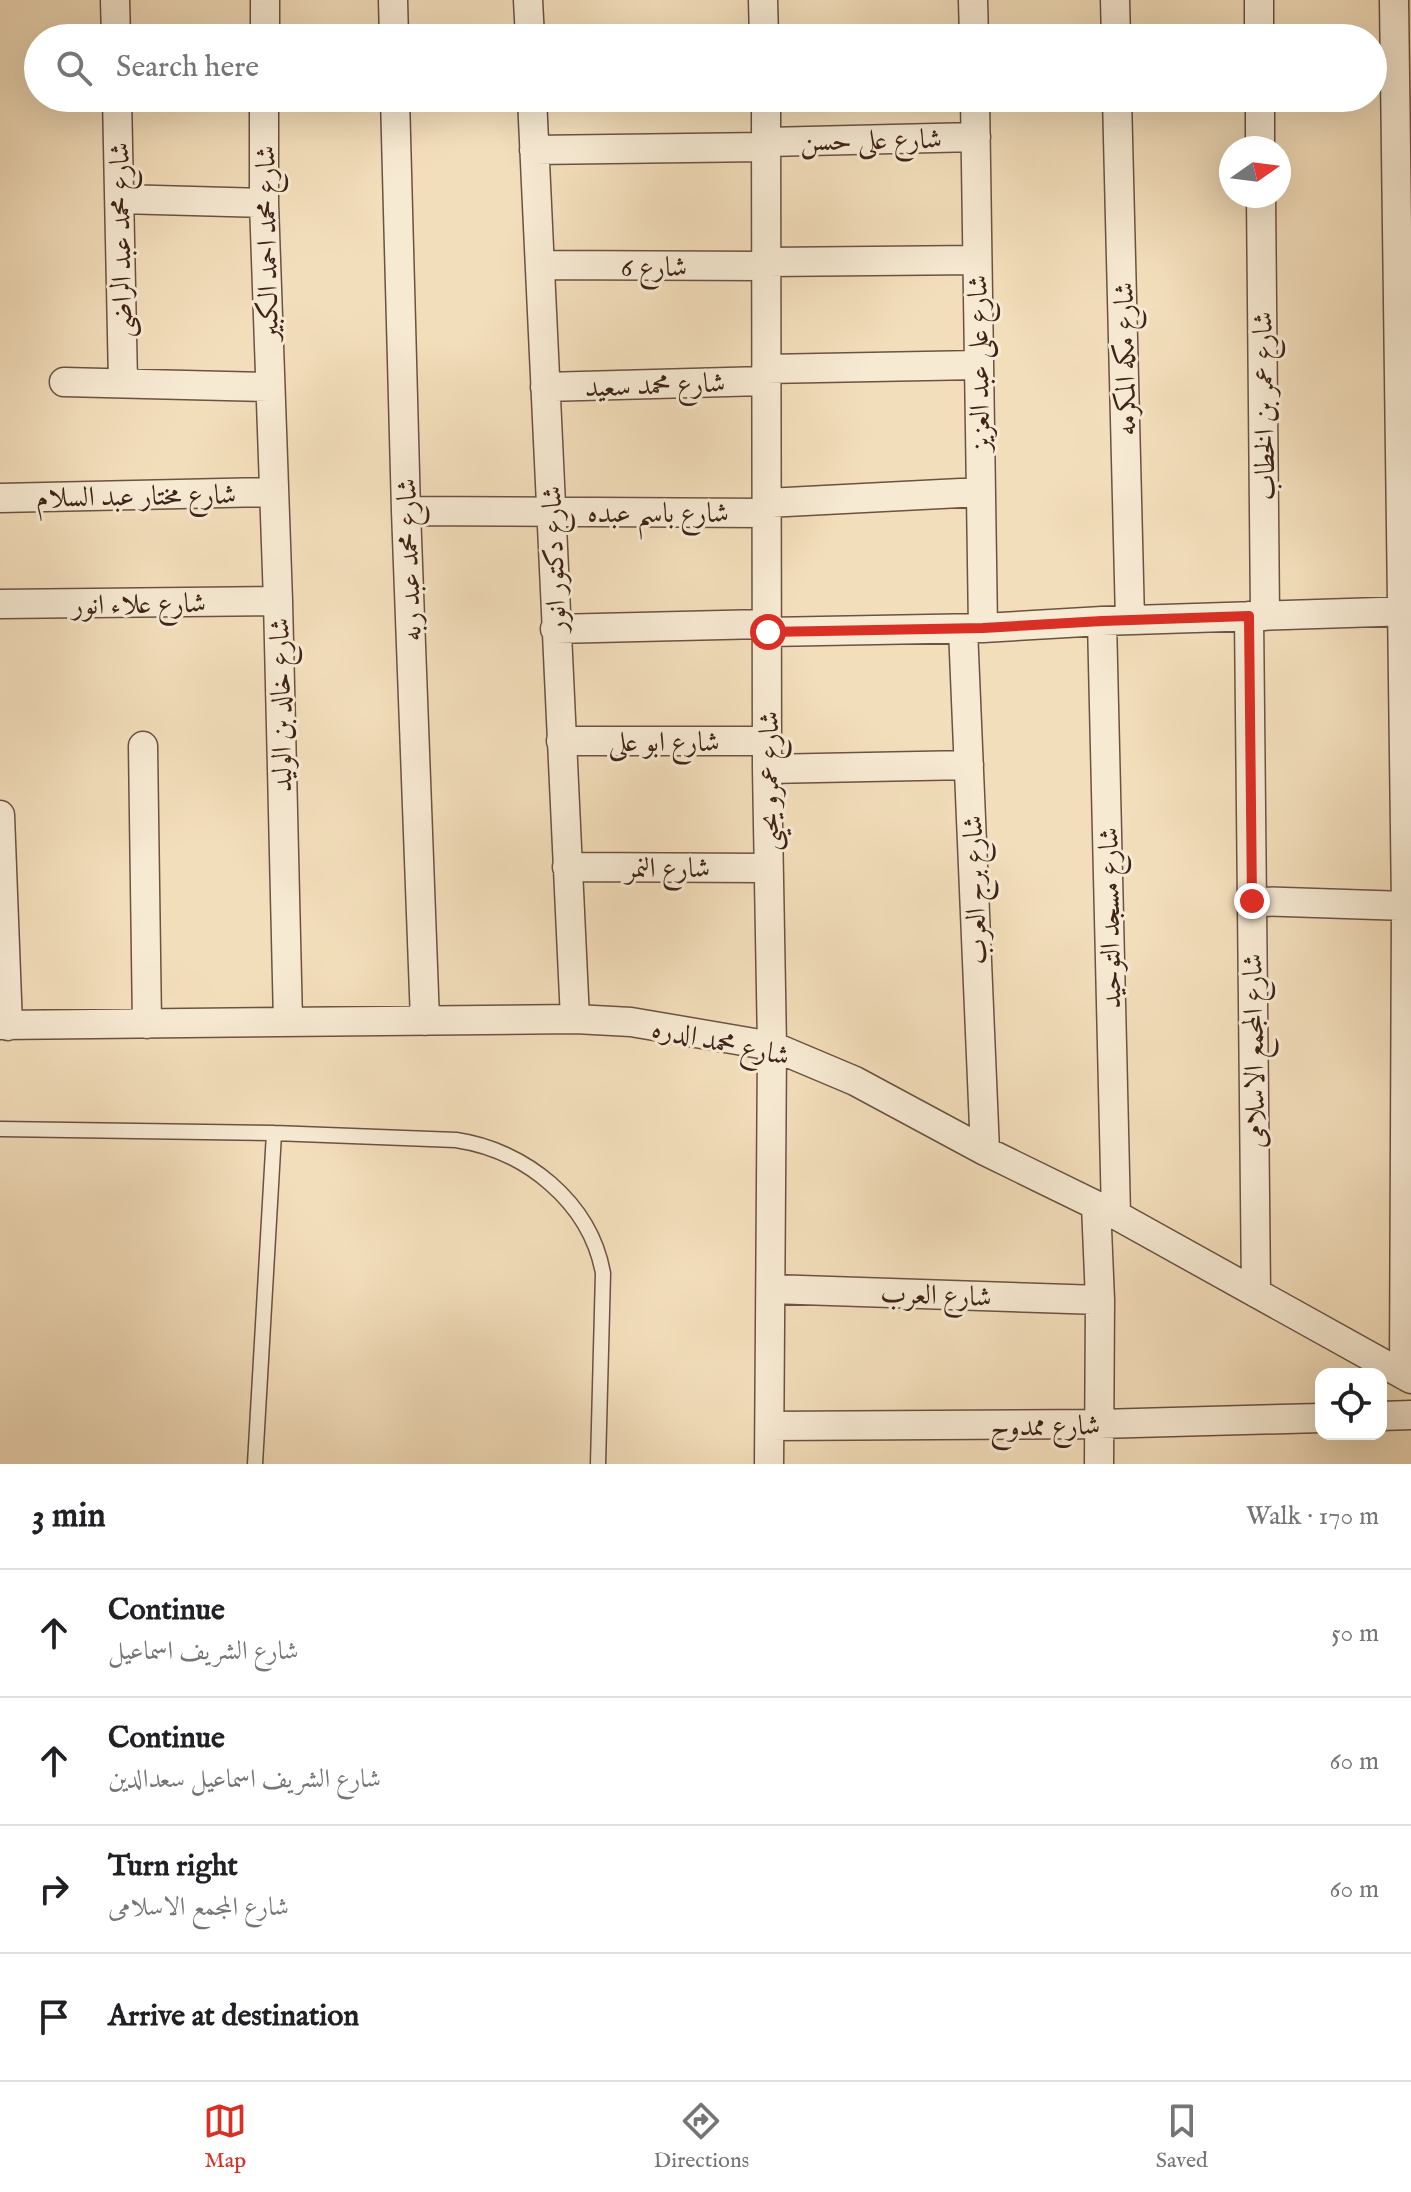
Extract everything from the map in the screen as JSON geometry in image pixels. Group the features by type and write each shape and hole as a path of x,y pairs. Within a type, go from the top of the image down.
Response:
{"street":[{"path":"115,0 116,24"},
{"path":"265,0 265,24"},
{"path":"393,0 394,24"},
{"path":"528,0 529,24"},
{"path":"763,0 764,24"},
{"path":"973,0 974,24"},
{"path":"1115,0 1116,24"},
{"path":"1259,0 1259,24"},
{"path":"1394,0 1406,611 1408,1377"},
{"name":"شارع محمد عبد الراضى","path":"117,112 123,382"},
{"name":"شارع محمد احمد الكبير","path":"264,112 269,387"},
{"name":"شارع محمد عبد ربه","path":"395,112 425,1021"},
{"name":"شارع دكتور انور","path":"533,112 575,1019"},
{"name":"شارع عمرو يحيى","path":"766,112 767,769 772,1046 769,1464"},
{"name":"شارع على عبد العزيز","path":"973,628 980,492 975,112"},
{"name":"شارع مكه المكرمه","path":"1117,112 1130,620"},
{"path":"1260,112 1260,136"},
{"name":"شارع على حسن","path":"534,150 976,137"},
{"path":"120,199 264,203"},
{"name":"شارع عمر بن الخطاب","path":"1257,616 1261,208"},
{"name":"شارع 6","path":"541,265 977,260"},
{"name":"شارع محمد سعيد","path":"545,387 978,365"},
{"path":"64,382 269,387"},
{"name":"شارع خالد بن الوليد","path":"269,387 278,601 288,1022"},
{"name":"شارع مختار عبد السلام","path":"0,498 272,492"},
{"name":"شارع باسم عبده","path":"406,511 767,508 980,492"},
{"name":"شارع علاء انور","path":"0,604 278,601"},
{"path":"555,629 973,628 1406,611"},
{"name":"شارع المجمع الاسلامى","path":"1256,1293 1252,901 1257,616"},
{"name":"شارع مسجد التوحيد","path":"1099,1464 1100,1300 1106,1210 1102,621"},
{"name":"شارع برج العرب","path":"973,628 969,765 985,1151"},
{"name":"شارع ابو على","path":"561,741 768,741"},
{"path":"143,746 147,1024"},
{"path":"767,769 969,765"},
{"path":"0,815 4,1026"},
{"name":"شارع النمر","path":"567,867 768,868"},
{"path":"1252,901 1406,906"},
{"name":"شارع محمد الدره","path":"4,1026 575,1019 631,1022 772,1046 855,1081 985,1151 1106,1210 1408,1377"},
{"name":"شارع العرب","path":"771,1289 1100,1300"},
{"path":"1387,1416 1411,1415"},
{"name":"شارع ممدوح","path":"770,1426 1099,1424 1315,1418"}],"lane":[{"path":"0,1129 274,1133 456,1140 478,1143 521,1161 580,1214 596,1242 603,1273 598,1464"},
{"path":"255,1464 274,1133"}],"route":[{"path":"768,632 983,628 1249,616 1252,901"}]}
